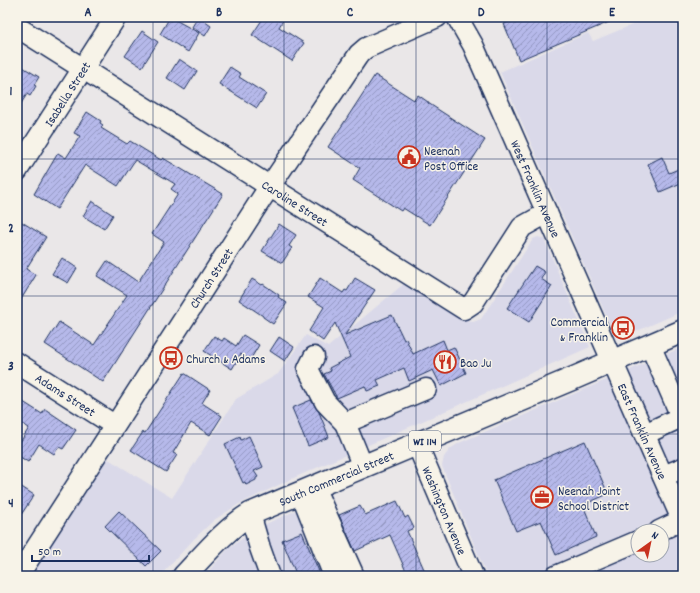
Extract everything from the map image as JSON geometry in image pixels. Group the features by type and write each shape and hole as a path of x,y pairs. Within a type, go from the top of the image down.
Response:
{"main road":[{"name":"South Commercial Street","path":"184,576 221,537 237,522 250,514 683,331"}],"street":[{"name":"Isabella Street","path":"17,170 116,17"},
{"name":"Church Street","path":"18,576 114,425 359,54 366,48 437,17"},
{"name":"West Franklin Avenue","path":"457,17 473,45 613,361"},
{"name":"Caroline Street","path":"17,27 464,309 473,303 522,228 547,213"},
{"path":"645,434 682,419 650,346"},
{"path":"314,357 308,369 325,402 345,424 363,467"},
{"name":"East Franklin Avenue","path":"613,361 683,521"},
{"name":"Adams Street","path":"17,363 114,425"},
{"path":"345,424 426,389"},
{"name":"Washington Avenue","path":"416,444 473,576"},
{"path":"663,476 683,468"},
{"path":"307,490 334,576"},
{"path":"307,490 354,576"},
{"path":"250,514 270,576"},
{"path":"670,526 683,521"},
{"path":"556,576 630,544"}],"shaded area":[{"path":"651,17 683,17 683,311 628,335 621,335 617,334 612,329 500,72 588,33 593,41"},
{"path":"538,237 544,239 590,347 289,480 239,504 214,520 194,539 160,576 29,576 105,457 172,498 236,399 278,374 306,335 328,347 406,282 467,320 473,322 481,319 533,239"},
{"path":"683,347 683,538 679,540 683,549 683,576 487,576 442,466 444,457 450,449 459,443"},
{"path":"297,510 350,576 204,576 229,548 268,523"}],"building":[{"path":"170,17 199,33 188,52 160,34"},
{"path":"198,17 211,26 205,36 192,27"},
{"path":"264,17 285,17 279,27 304,43 292,61 252,35"},
{"path":"522,17 621,17 519,60 504,24"},
{"path":"142,31 158,42 142,67 125,56"},
{"path":"179,59 197,71 185,90 167,78"},
{"path":"21,66 39,77 30,96 27,94 17,110 17,72"},
{"path":"230,67 241,74 239,77 266,94 257,108 219,84"},
{"name":"Neenah Post Office","path":"375,75 414,100 418,95 485,140 430,225 403,208 401,211 353,180 360,168 328,147"},
{"path":"87,112 101,121 100,123 103,125 101,128 127,144 130,141 161,160 163,158 223,194 103,382 45,344 59,322 94,345 127,295 97,276 107,261 138,282 164,242 152,234 178,194 171,189 175,184 135,160 118,186 85,165 57,209 34,194 58,153 66,158 80,136 74,133"},
{"path":"662,157 669,173 683,167 683,182 660,192 648,164"},
{"path":"92,201 113,215 104,229 83,216"},
{"path":"17,219 46,237 26,269 36,275 17,306"},
{"path":"279,224 296,235 289,246 292,248 282,263 262,251"},
{"path":"62,258 77,268 68,283 52,274"},
{"path":"535,266 545,272 541,279 552,286 529,322 507,308"},
{"path":"320,278 343,293 345,290 347,291 355,278 375,290 345,335 392,315 404,340 406,339 413,354 443,340 447,350 454,347 466,373 441,386 433,370 409,381 404,368 377,380 380,386 367,391 365,386 337,398 324,374 331,371 329,368 350,357 335,323 323,341 309,331 324,307 308,297"},
{"path":"252,279 262,285 263,284 279,295 278,297 287,303 273,324 239,300"},
{"path":"243,335 259,345 250,360 241,354 232,369 204,351 214,336 222,341 224,338 236,346"},
{"path":"279,337 294,347 285,361 270,351"},
{"path":"184,373 210,390 202,403 222,416 210,435 191,423 173,453 177,455 166,472 131,450 143,432 145,433"},
{"path":"17,398 42,414 45,409 76,430 63,449 59,447 54,454 39,444 28,462 17,455 17,447 29,428 17,420"},
{"path":"311,400 319,412 329,437 308,446 292,408"},
{"path":"249,436 263,467 254,471 258,477 256,480 246,485 245,482 243,483 225,444 240,437 241,440"},
{"name":"Neenah Joint School District","path":"585,441 608,494 583,505 596,537 556,555 541,521 516,531 494,480"},
{"path":"17,484 34,495 17,521"},
{"path":"397,501 405,518 408,516 414,528 407,531 427,576 408,576 390,535 355,551 339,515 360,506 365,515"},
{"path":"119,511 161,551 146,566 105,526"},
{"path":"302,532 321,576 297,576 282,540"}],"place":[{"name":"Neenah Post Office","path":"409,157"},
{"name":"Commercial & Franklin","path":"623,328"},
{"name":"Church & Adams","path":"171,358"},
{"name":"Bao Ju","path":"445,362"},
{"name":"Neenah Joint School District","path":"542,497"}]}
